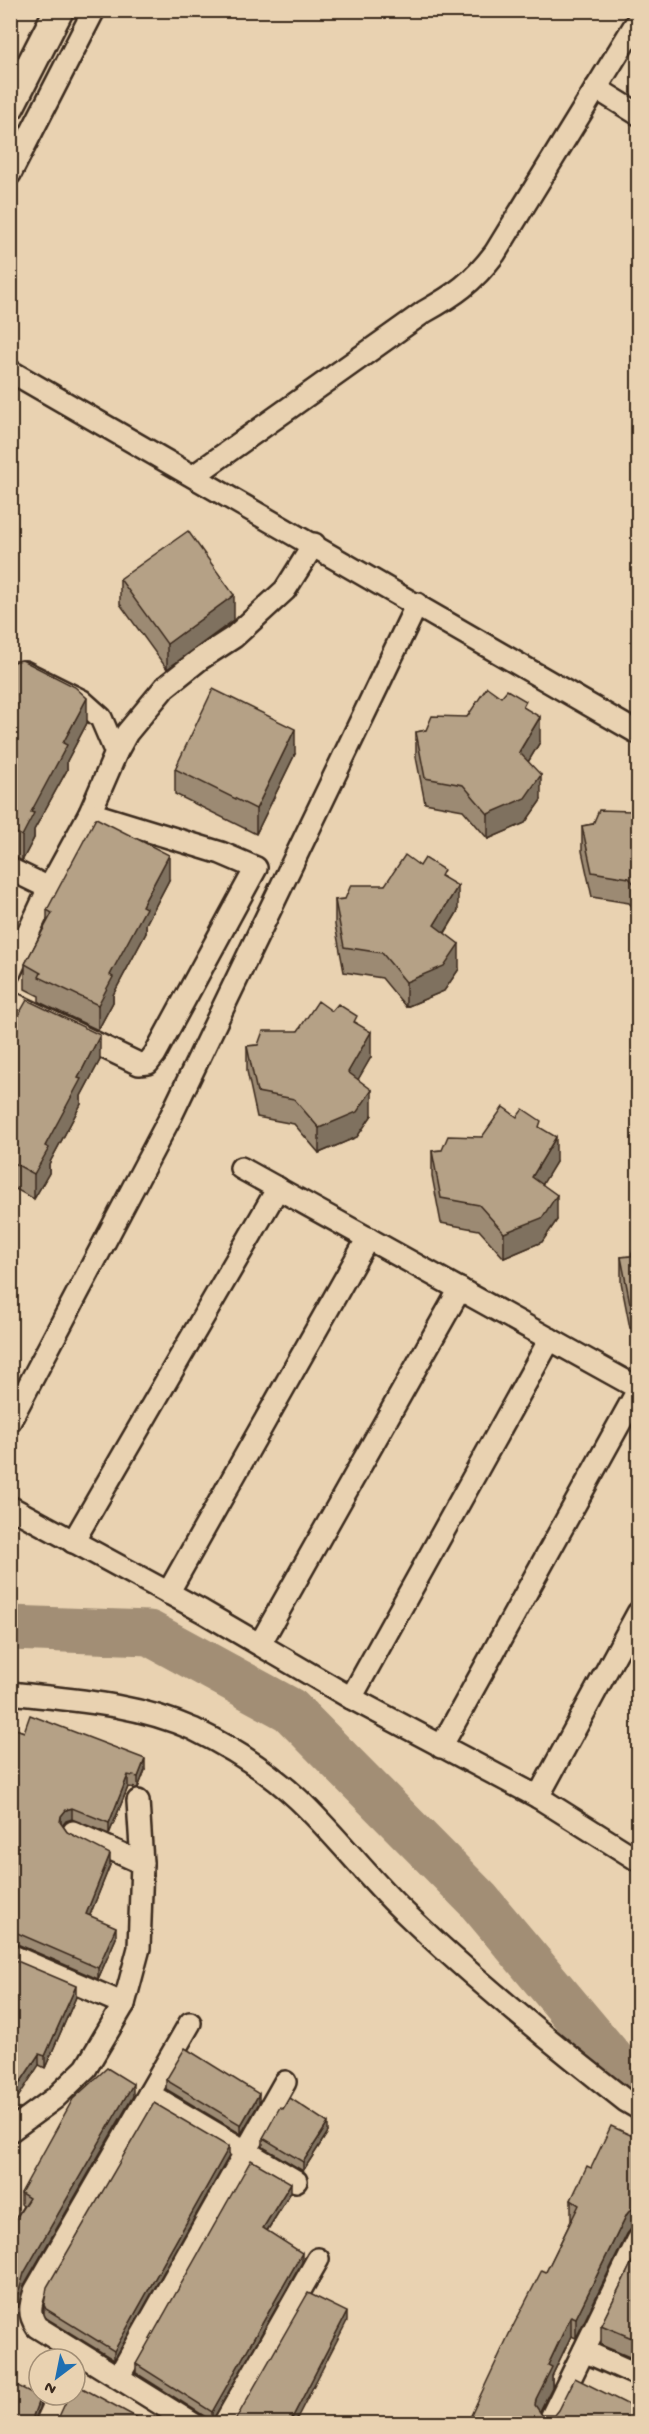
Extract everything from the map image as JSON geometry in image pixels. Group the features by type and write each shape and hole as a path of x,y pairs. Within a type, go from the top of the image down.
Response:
{"main road":[{"path":"10,106 58,10"}],"street":[{"path":"10,174 94,10"},
{"path":"195,475 475,278 495,253 639,20"},
{"path":"597,88 639,114"},
{"path":"10,371 195,475 639,733"},
{"path":"10,972 49,888 90,813 127,733 165,687 234,637 285,590 314,544"},
{"path":"10,1421 171,1116 417,604"},
{"path":"10,674 24,672 82,701 101,718 116,753"},
{"path":"90,813 221,853 284,881"},
{"path":"10,1002 139,1064 148,1063 256,868"},
{"path":"10,869 49,888"},
{"path":"240,1168 639,1389 441,1746"},
{"path":"74,1542 278,1188"},
{"path":"168,1593 368,1238"},
{"path":"260,1644 459,1288"},
{"path":"351,1698 550,1339"},
{"path":"10,1507 260,1644 351,1698 538,1797 637,1854"},
{"path":"538,1797 639,1613"},
{"path":"10,1693 96,1702 143,1711 192,1729 241,1755 298,1799 400,1908 518,2016 639,2109"},
{"path":"10,2131 55,2098 86,2068 124,2004 139,1948 142,1863 138,1801"},
{"path":"73,1832 142,1863"},
{"path":"10,1955 124,2004"},
{"path":"190,2023 35,2291 30,2305 30,2318 37,2327 192,2423"},
{"path":"119,2376 285,2082"},
{"path":"148,2094 296,2181"},
{"path":"548,2424 639,2240"},
{"path":"224,2424 318,2259"},
{"path":"584,2350 639,2375"},
{"path":"45,2424 54,2407"}],"building":[{"path":"188,531 234,595 167,644 120,579"},
{"path":"22,660 75,687 87,698 63,743 67,745 31,812 34,813 22,836 10,832 10,666 13,662"},
{"path":"487,687 501,697 507,690 526,701 523,707 540,717 519,752 541,775 525,798 488,814 463,785 425,778 416,732 426,730 432,716 467,717"},
{"path":"213,689 295,729 256,809 175,769"},
{"path":"639,802 639,889 629,878 592,872 582,826 593,824 599,810 633,811"},
{"path":"96,818 169,855 142,906 146,908 110,975 113,977 98,1005 39,977 41,973 25,964 52,913 47,910"},
{"path":"405,855 420,866 425,858 444,870 441,876 458,886 434,925 459,944 444,966 406,982 382,953 344,947 335,900 345,899 351,885 385,885"},
{"path":"27,1000 100,1035 78,1078 81,1079 45,1146 49,1148 34,1174 10,1161 10,1030"},
{"path":"318,1001 332,1011 338,1004 357,1016 354,1022 371,1032 348,1072 372,1090 357,1112 319,1128 294,1099 257,1092 247,1046 258,1045 263,1031 298,1031"},
{"path":"503,1107 517,1117 523,1109 541,1121 539,1127 556,1137 532,1177 557,1195 542,1218 504,1233 479,1205 441,1198 432,1151 442,1150 448,1136 482,1137"},
{"path":"639,1242 639,1305 630,1303 621,1257 631,1256"},
{"path":"30,1715 145,1759 138,1777 128,1775 109,1823 72,1808 66,1810 61,1816 60,1822 67,1832 110,1854 86,1914 116,1927 98,1968 15,1932 10,1932 10,1727 24,1732"},
{"path":"10,1958 76,1986 45,2056 39,2054 10,2098"},
{"path":"185,2048 259,2094 241,2125 166,2080"},
{"path":"107,2068 133,2084 24,2273 19,2291 10,2306 10,2222 13,2223 29,2198 21,2193 73,2099"},
{"path":"290,2098 328,2123 303,2162 263,2138 280,2107 283,2109"},
{"path":"154,2103 229,2147 114,2351 46,2309 44,2305 47,2287"},
{"path":"611,2126 639,2139 639,2208 631,2209 627,2214 576,2318 571,2316 548,2365 552,2367 535,2405 542,2415 555,2415 575,2378 639,2410 639,2424 467,2424 510,2332 542,2270 546,2272 579,2205 571,2200 587,2166 591,2168"},
{"path":"251,2160 291,2183 263,2228 302,2253 212,2412 136,2364"},
{"path":"639,2248 639,2341 601,2325"},
{"path":"308,2293 347,2312 289,2424 233,2424"},
{"path":"10,2382 27,2390 27,2407 36,2407 33,2416 37,2424 10,2424"},
{"path":"87,2390 149,2424 55,2424 63,2407 87,2407"}],"waterway":[{"path":"10,1628 149,1633 290,1710 478,1900 635,2087 638,2087"}]}
